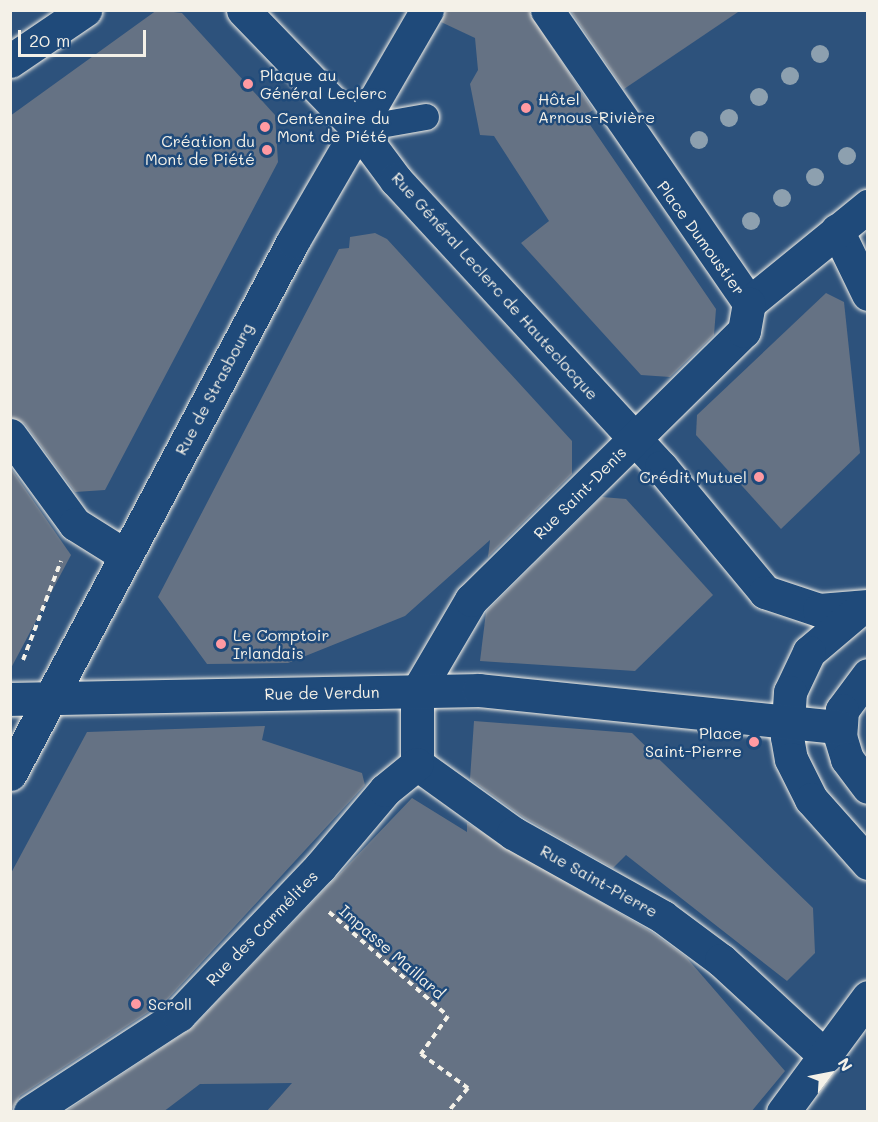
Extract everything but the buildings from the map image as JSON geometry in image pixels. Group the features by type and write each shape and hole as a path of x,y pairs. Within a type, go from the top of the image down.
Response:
{"street":[{"path":"10,61 85,10"},
{"name":"Rue Général Leclerc de Hauteclocque","path":"243,10 358,129 396,180 635,439 742,566 779,600 819,610 864,607"},
{"name":"Rue de Strasbourg","path":"10,774 358,129 427,10"},
{"name":"Place Dumoustier","path":"547,10 628,134 749,303 867,206"},
{"path":"837,230 867,294"},
{"name":"Rue Saint-Denis","path":"417,692 471,600 744,331 749,303"},
{"path":"10,435 75,524 126,556"},
{"path":"864,607 809,652 790,692 787,723 800,780 867,863"},
{"path":"867,675 849,695 840,727 847,759 867,787"},
{"name":"Rue de Verdun","path":"15,685 50,699 479,690 633,702 787,723"},
{"path":"417,692 417,764"},
{"path":"787,723 840,727"},
{"name":"Rue des Carmélites","path":"30,1112 179,1015 301,887 385,790 417,764"},
{"name":"Rue Saint-Pierre","path":"417,764 513,833 663,917 721,960 825,1056"},
{"path":"790,1108 867,997"}],"lane":[{"path":"358,129 426,117"}],"path":[{"path":"15,685 75,524"},
{"name":"Impasse Maillard","path":"301,887 448,1016 421,1054 468,1088 448,1112"}],"place":[{"name":"Plaque au Général Leclerc","path":"248,84"},
{"name":"Hôtel Arnous-Rivière","path":"526,108"},
{"name":"Centenaire du Mont de Piété","path":"265,127"},
{"name":"Création du Mont de Piété","path":"267,150"},
{"name":"Crédit Mutuel","path":"759,477"},
{"name":"Le Comptoir Irlandais","path":"221,644"},
{"name":"Place Saint-Pierre","path":"754,742"},
{"name":"Scroll","path":"136,1004"}]}
